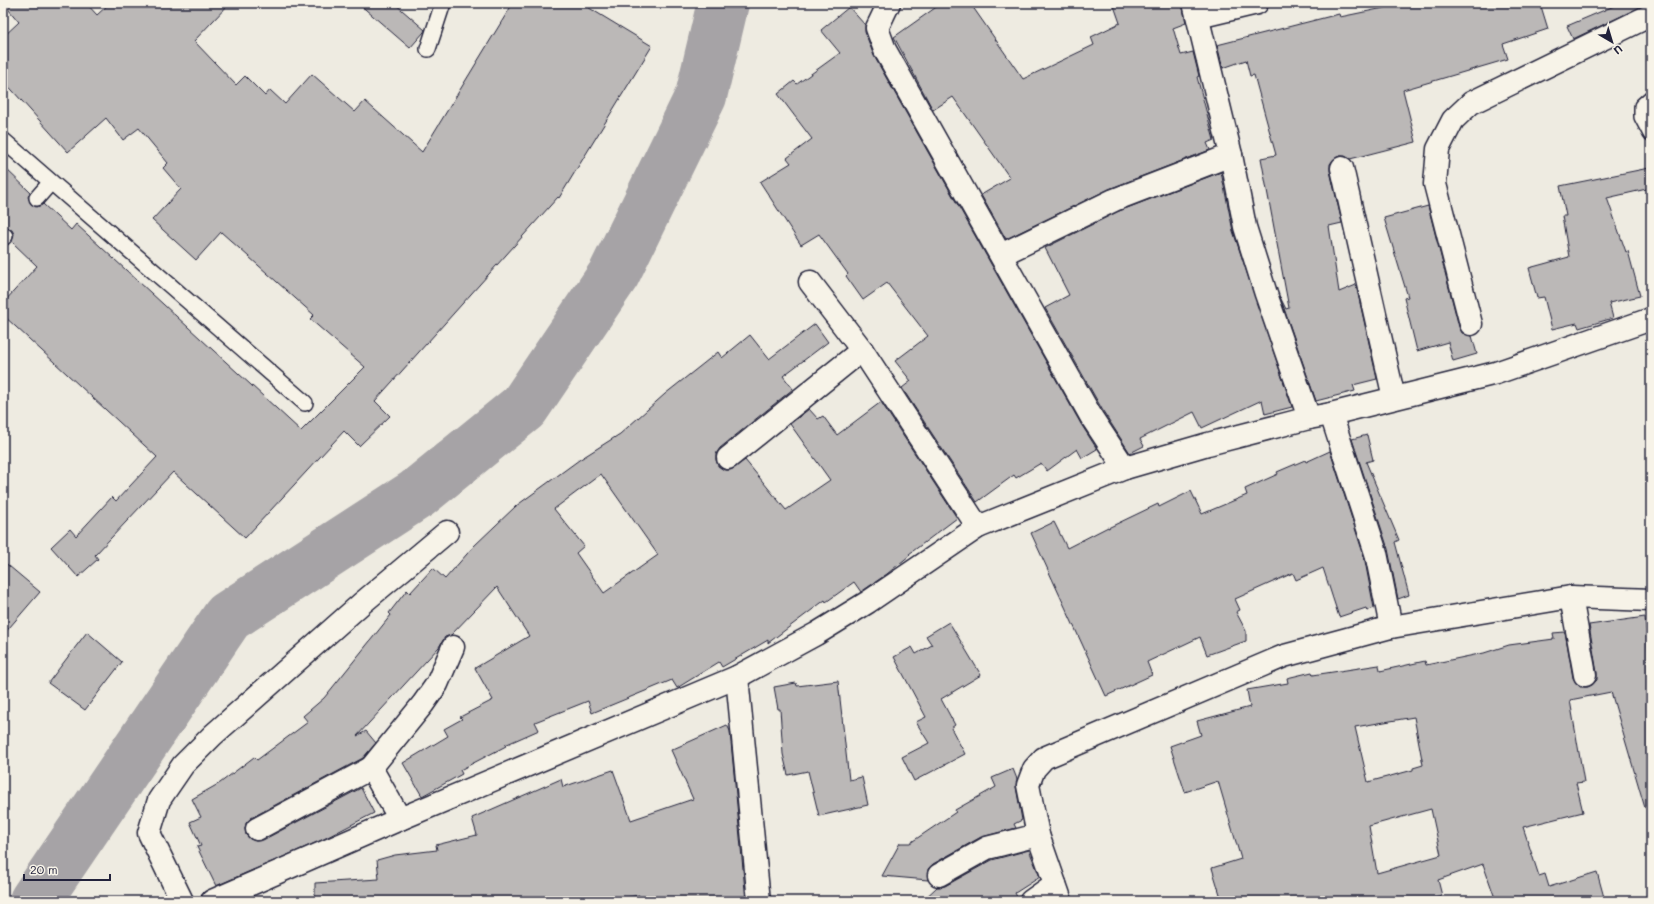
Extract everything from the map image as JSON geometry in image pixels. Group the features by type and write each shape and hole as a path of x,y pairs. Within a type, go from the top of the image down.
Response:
{"street":[{"path":"889,3 877,28 880,39 1092,418 1125,468"},
{"path":"1257,3 1196,10 1231,155 1246,227 1266,294 1309,418"},
{"path":"1472,324 1435,184 1438,149 1453,120 1471,103 1651,15"},
{"path":"1001,255 1114,200 1231,155"},
{"path":"1342,168 1394,398"},
{"path":"810,282 862,350 978,528"},
{"path":"212,901 400,819 737,677 816,634 868,602 978,528 1125,468 1208,444 1309,418 1331,414 1496,373 1651,319"},
{"path":"728,458 862,350"},
{"path":"1331,414 1376,553 1390,624"},
{"path":"182,901 149,833 159,800 183,765 219,730 361,604 447,532"},
{"path":"1571,597 1586,675"},
{"path":"1031,901 1058,892 1038,836 1028,785 1034,769 1044,758 1284,656 1390,624 1571,597 1651,600"},
{"path":"257,829 371,768 423,704 437,684 453,647"},
{"path":"737,677 759,901"},
{"path":"371,768 400,819"},
{"path":"939,875 987,848 1038,836"}],"lane":[{"path":"428,49 442,3"},
{"path":"1651,98 1642,106 1642,117 1651,134"},
{"path":"3,140 305,403"},
{"path":"37,198 51,182"}],"building":[{"path":"3,3 86,3 97,15 110,3 230,3 194,41 236,85 245,76 265,96 270,90 285,104 312,74 355,112 365,101 422,152 513,3 581,3 652,46 559,198 558,197 375,401 390,416 359,446 344,431 245,538 173,472 95,555 98,559 78,577 51,547 70,529 76,536 112,497 116,501 157,457 3,315 3,303 37,266 12,242 14,234 12,230 3,227 3,166 30,192 28,197 31,204 36,207 43,204 71,230 76,224 301,431 365,367 310,319 314,315 221,232 196,260 152,220 181,189 163,168 168,163 139,128 123,140 106,118 68,152 3,80 3,37 19,22"},
{"path":"358,3 394,3 425,30 410,48"},
{"path":"942,3 970,3 1023,79 1094,45 1091,37 1120,23 1113,3 1182,3 1186,23 1173,28 1181,55 1193,52 1199,76 1197,77 1214,140 1207,143 1210,150 1109,189 1006,239 981,195 1010,178 953,97 933,110 894,37"},
{"path":"1408,3 1540,3 1548,29 1503,44 1508,59 1403,90 1416,142 1350,159 1345,156 1339,156 1330,164 1330,171 1342,223 1329,226 1339,292 1356,285 1377,379 1353,385 1355,391 1316,401 1280,297 1286,309 1289,308 1261,158 1276,155 1254,75 1250,76 1246,60 1223,68 1217,45 1339,14 1340,17"},
{"path":"1621,3 1649,3 1573,39 1567,26"},
{"path":"849,7 865,25 865,32 874,56 1081,424 1097,449 1082,458 1077,449 1047,471 1041,463 1016,478 1014,475 977,502 902,388 911,381 895,361 928,336 887,283 863,300 846,276 848,274 819,234 801,245 760,182 791,163 787,158 812,139 778,94 794,81 797,84 840,53 821,30"},
{"path":"1649,168 1651,188 1607,198 1626,252 1628,251 1640,296 1609,303 1613,318 1579,328 1577,323 1552,329 1544,297 1537,298 1529,268 1569,257 1562,216 1566,216 1560,186"},
{"path":"1221,172 1233,231 1292,407 1265,414 1262,400 1202,428 1194,412 1140,439 1144,446 1130,453 1103,411 1045,308 1069,295 1045,248 1119,211"},
{"path":"1428,206 1459,327 1462,333 1472,336 1477,354 1453,361 1448,342 1417,351 1404,298 1408,297 1384,218"},
{"path":"815,324 828,342 783,376 793,389 720,448 716,454 718,466 724,470 730,470 745,460 786,510 830,480 790,424 809,409 818,419 823,416 837,435 881,402 957,518 909,554 910,555 887,574 861,592 854,582 826,602 825,600 768,643 768,640 722,667 719,662 677,688 672,680 592,713 588,701 535,722 539,730 505,745 506,746 460,770 462,774 422,796 403,763 448,736 444,729 462,719 460,717 493,700 475,668 529,636 497,587 451,635 445,637 439,647 357,736 366,731 376,743 363,758 251,818 246,823 245,829 246,835 250,839 256,841 263,840 361,788 374,813 322,840 216,886 197,847 201,846 190,822 201,817 192,799 220,783 254,757 257,760 308,722 303,716 324,698 391,615 389,613 407,590 410,593 433,568 445,579 474,546 516,506 579,460 620,434 665,394 718,352 722,358 750,335 769,359","holes":["601,474 658,555 604,593 576,553 584,546 554,509"]},
{"path":"1367,435 1373,460 1366,462 1399,540 1395,542 1409,595 1398,599 1388,549 1352,439"},
{"path":"1330,451 1364,556 1374,608 1367,611 1366,608 1339,617 1323,568 1296,580 1293,573 1235,599 1240,610 1236,612 1246,631 1246,641 1207,655 1200,637 1147,662 1152,675 1106,696 1031,533 1054,522 1067,548 1158,504 1159,507 1191,491 1202,514 1247,495 1245,489 1278,474 1277,472 1305,460 1306,462"},
{"path":"3,561 40,592 3,635"},
{"path":"1645,617 1651,675 1651,807 1645,808 1611,692 1570,700 1584,782 1576,783 1583,812 1523,827 1539,876 1545,874 1549,887 1597,872 1605,901 1496,901 1483,864 1438,880 1442,896 1423,901 1222,901 1212,868 1241,859 1218,781 1185,792 1170,746 1201,735 1197,721 1250,707 1247,690 1288,683 1287,678 1312,672 1313,675 1379,665 1380,671 1425,661 1426,665 1484,653 1509,645 1554,639 1553,633 1565,632 1573,678 1580,687 1588,687 1597,680 1589,625","holes":["1414,717 1423,765 1413,768 1413,770 1368,782 1355,727","1431,809 1441,855 1377,873 1369,826"]},
{"path":"949,622 981,675 941,699 955,725 951,728 965,754 914,781 902,757 929,743 916,722 926,717 894,657 912,647 916,654 932,645 926,636"},
{"path":"87,632 122,662 85,710 48,683"},
{"path":"838,681 849,780 862,777 868,805 819,816 808,771 788,775 783,754 780,709 778,709 774,687 796,683 797,686"},
{"path":"727,725 730,731 746,901 639,901 639,895 610,901 315,901 315,883 379,879 377,860 395,855 437,850 436,845 477,835 472,818 561,779 563,787 613,770 631,820 693,799 671,750"},
{"path":"1013,769 1017,779 1016,787 1022,820 1014,824 1016,828 981,837 933,864 928,869 928,880 882,876 900,843 910,843 956,812 955,810 996,787 992,778"},
{"path":"1029,850 1040,877 1015,893 1019,901 922,901 937,887 945,886 992,860"}],"waterway":[{"path":"35,901 228,617 417,494 524,407 614,274 701,96 723,3"}]}
